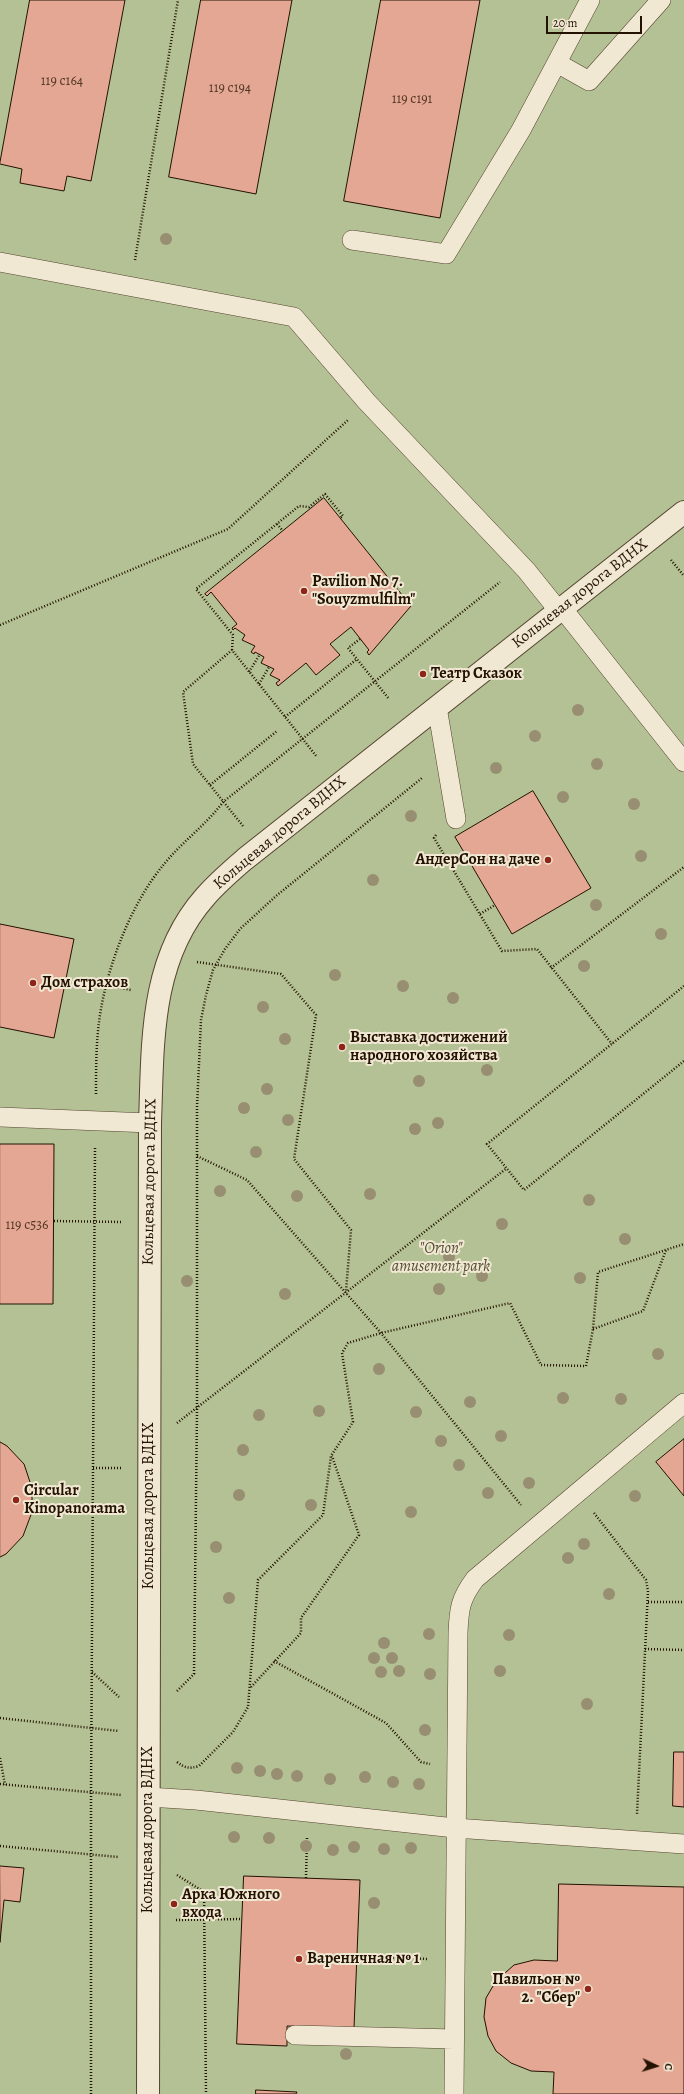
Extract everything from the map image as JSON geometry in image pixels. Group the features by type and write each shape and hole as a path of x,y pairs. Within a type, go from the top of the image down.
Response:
{"street":[{"name":"Кольцевая дорога ВДНХ","path":"148,2094 150,1124 155,1014 160,984 171,953 186,924 204,898 223,878 259,847 684,512"}],"lane":[{"path":"352,240 446,254 521,130 590,0"},
{"path":"557,63 589,81 660,0"},
{"path":"0,262 131,285 294,317 367,402 526,570 560,609 684,762"},
{"path":"437,707 456,819"},
{"path":"0,1117 150,1124"},
{"path":"454,2094 455,1828 458,1633 459,1613 464,1594 475,1579 684,1403"},
{"path":"148,1796 455,1828 635,1842 684,1844"},
{"path":"295,2035 454,2039"}],"path":[{"path":"131,285 178,0"},
{"path":"0,625 228,530 367,402"},
{"path":"317,757 232,650 233,635 196,589 299,506 309,506 325,494 342,516 340,518"},
{"path":"277,524 283,531"},
{"path":"671,560 684,576"},
{"path":"360,639 348,648 389,699"},
{"path":"232,650 183,692 193,764 259,847"},
{"path":"249,672 260,654"},
{"path":"285,717 357,659"},
{"path":"259,684 269,667"},
{"path":"210,786 277,731"},
{"path":"173,1695 194,1674 197,1409 197,1156 201,1020 206,995 216,965 236,934 256,914 423,778"},
{"path":"456,819 434,838 502,951 536,949 612,1044"},
{"path":"551,968 684,867"},
{"path":"480,914 495,904"},
{"path":"171,953 190,961 281,974 316,1015 294,1159 351,1230 346,1292"},
{"path":"106,985 131,990"},
{"path":"684,986 487,1144 524,1190 684,1062"},
{"path":"197,1156 247,1180 381,1333 538,1525"},
{"path":"149,1442 197,1409 507,1168"},
{"path":"54,1221 122,1222"},
{"path":"199,1766 233,1732 248,1707 258,1580 323,1515 331,1456 353,1422 342,1353 348,1343 381,1333 510,1303 541,1365 586,1366 593,1329 598,1272 684,1244"},
{"path":"593,1329 643,1311 666,1250"},
{"path":"250,1687 301,1633 301,1618 359,1535 331,1456"},
{"path":"93,1468 121,1468"},
{"path":"578,1492 646,1580 648,1602 635,1842"},
{"path":"648,1602 684,1602"},
{"path":"645,1649 684,1650"},
{"path":"274,1661 386,1723 421,1762 456,1769"},
{"path":"92,1672 119,1697"},
{"path":"0,1718 118,1731"},
{"path":"0,1758 5,1785"},
{"path":"0,1784 91,1793 148,1796"},
{"path":"91,1793 91,2094"},
{"path":"306,1878 309,1812"},
{"path":"0,1846 118,1857"},
{"path":"173,1872 204,1892 206,2094"},
{"path":"149,1920 242,1919"},
{"path":"357,1956 455,1960"}],"green space":[{"name":"Выставка достижений народного хозяйства","path":"0,0 684,0 684,2094 0,2094"}],"building":[{"path":"30,0 125,0 91,181 67,176 64,191 20,183 22,169 0,164"},
{"path":"201,0 292,0 256,194 169,177"},
{"path":"381,0 480,0 440,218 344,201"},
{"name":"Pavilion No 7. \"Souyzmulfilm\"","path":"324,498 411,606 369,655 367,652 369,650 351,627 330,644 340,655 316,675 306,663 278,686 276,683 280,680 270,675 274,669 261,663 264,657 255,652 254,654 251,652 255,646 242,640 245,635 235,628 233,630 232,628 237,624 211,592 207,596 205,594"},
{"path":"533,791 591,888 512,934 455,837"},
{"name":"Дом страхов","path":"0,924 74,939 54,1038 0,1027"},
{"path":"0,1144 54,1144 53,1304 0,1304"},
{"path":"684,1439 684,1496 656,1462"},
{"name":"Circular Kinopanorama","path":"0,1442 7,1446 24,1464 32,1488 32,1512 23,1536 6,1554 0,1557"},
{"path":"674,1752 684,1752 684,1807 673,1806"},
{"path":"0,1866 24,1868 20,1902 4,1900 0,1942"},
{"name":"Вареничная № 1","path":"244,1876 360,1880 354,2028 287,2026 287,2046 237,2044"},
{"name":"Павильон № 2. \"Сбер\"","path":"559,1884 684,1887 684,2094 553,2094 554,2072 531,2071 511,2063 496,2051 488,2036 484,2017 486,1998 496,1981 514,1965 534,1960 557,1961"},
{"path":"256,2090 297,2092 296,2094 256,2094"}],"place":[{"name":"Pavilion No 7. \"Souyzmulfilm\"","path":"304,591"},
{"name":"Театр Сказок","path":"423,674"},
{"name":"АндерСон на даче","path":"548,860"},
{"name":"Дом страхов","path":"33,983"},
{"name":"Выставка достижений народного хозяйства","path":"342,1047"},
{"name":"Circular Kinopanorama","path":"16,1500"},
{"name":"Арка Южного входа","path":"174,1904"},
{"name":"Вареничная № 1","path":"299,1959"},
{"name":"Павильон № 2. \"Сбер\"","path":"588,1989"}],"park label":[{"name":"\"Orion\" amusement park","path":"441,1258"}]}
